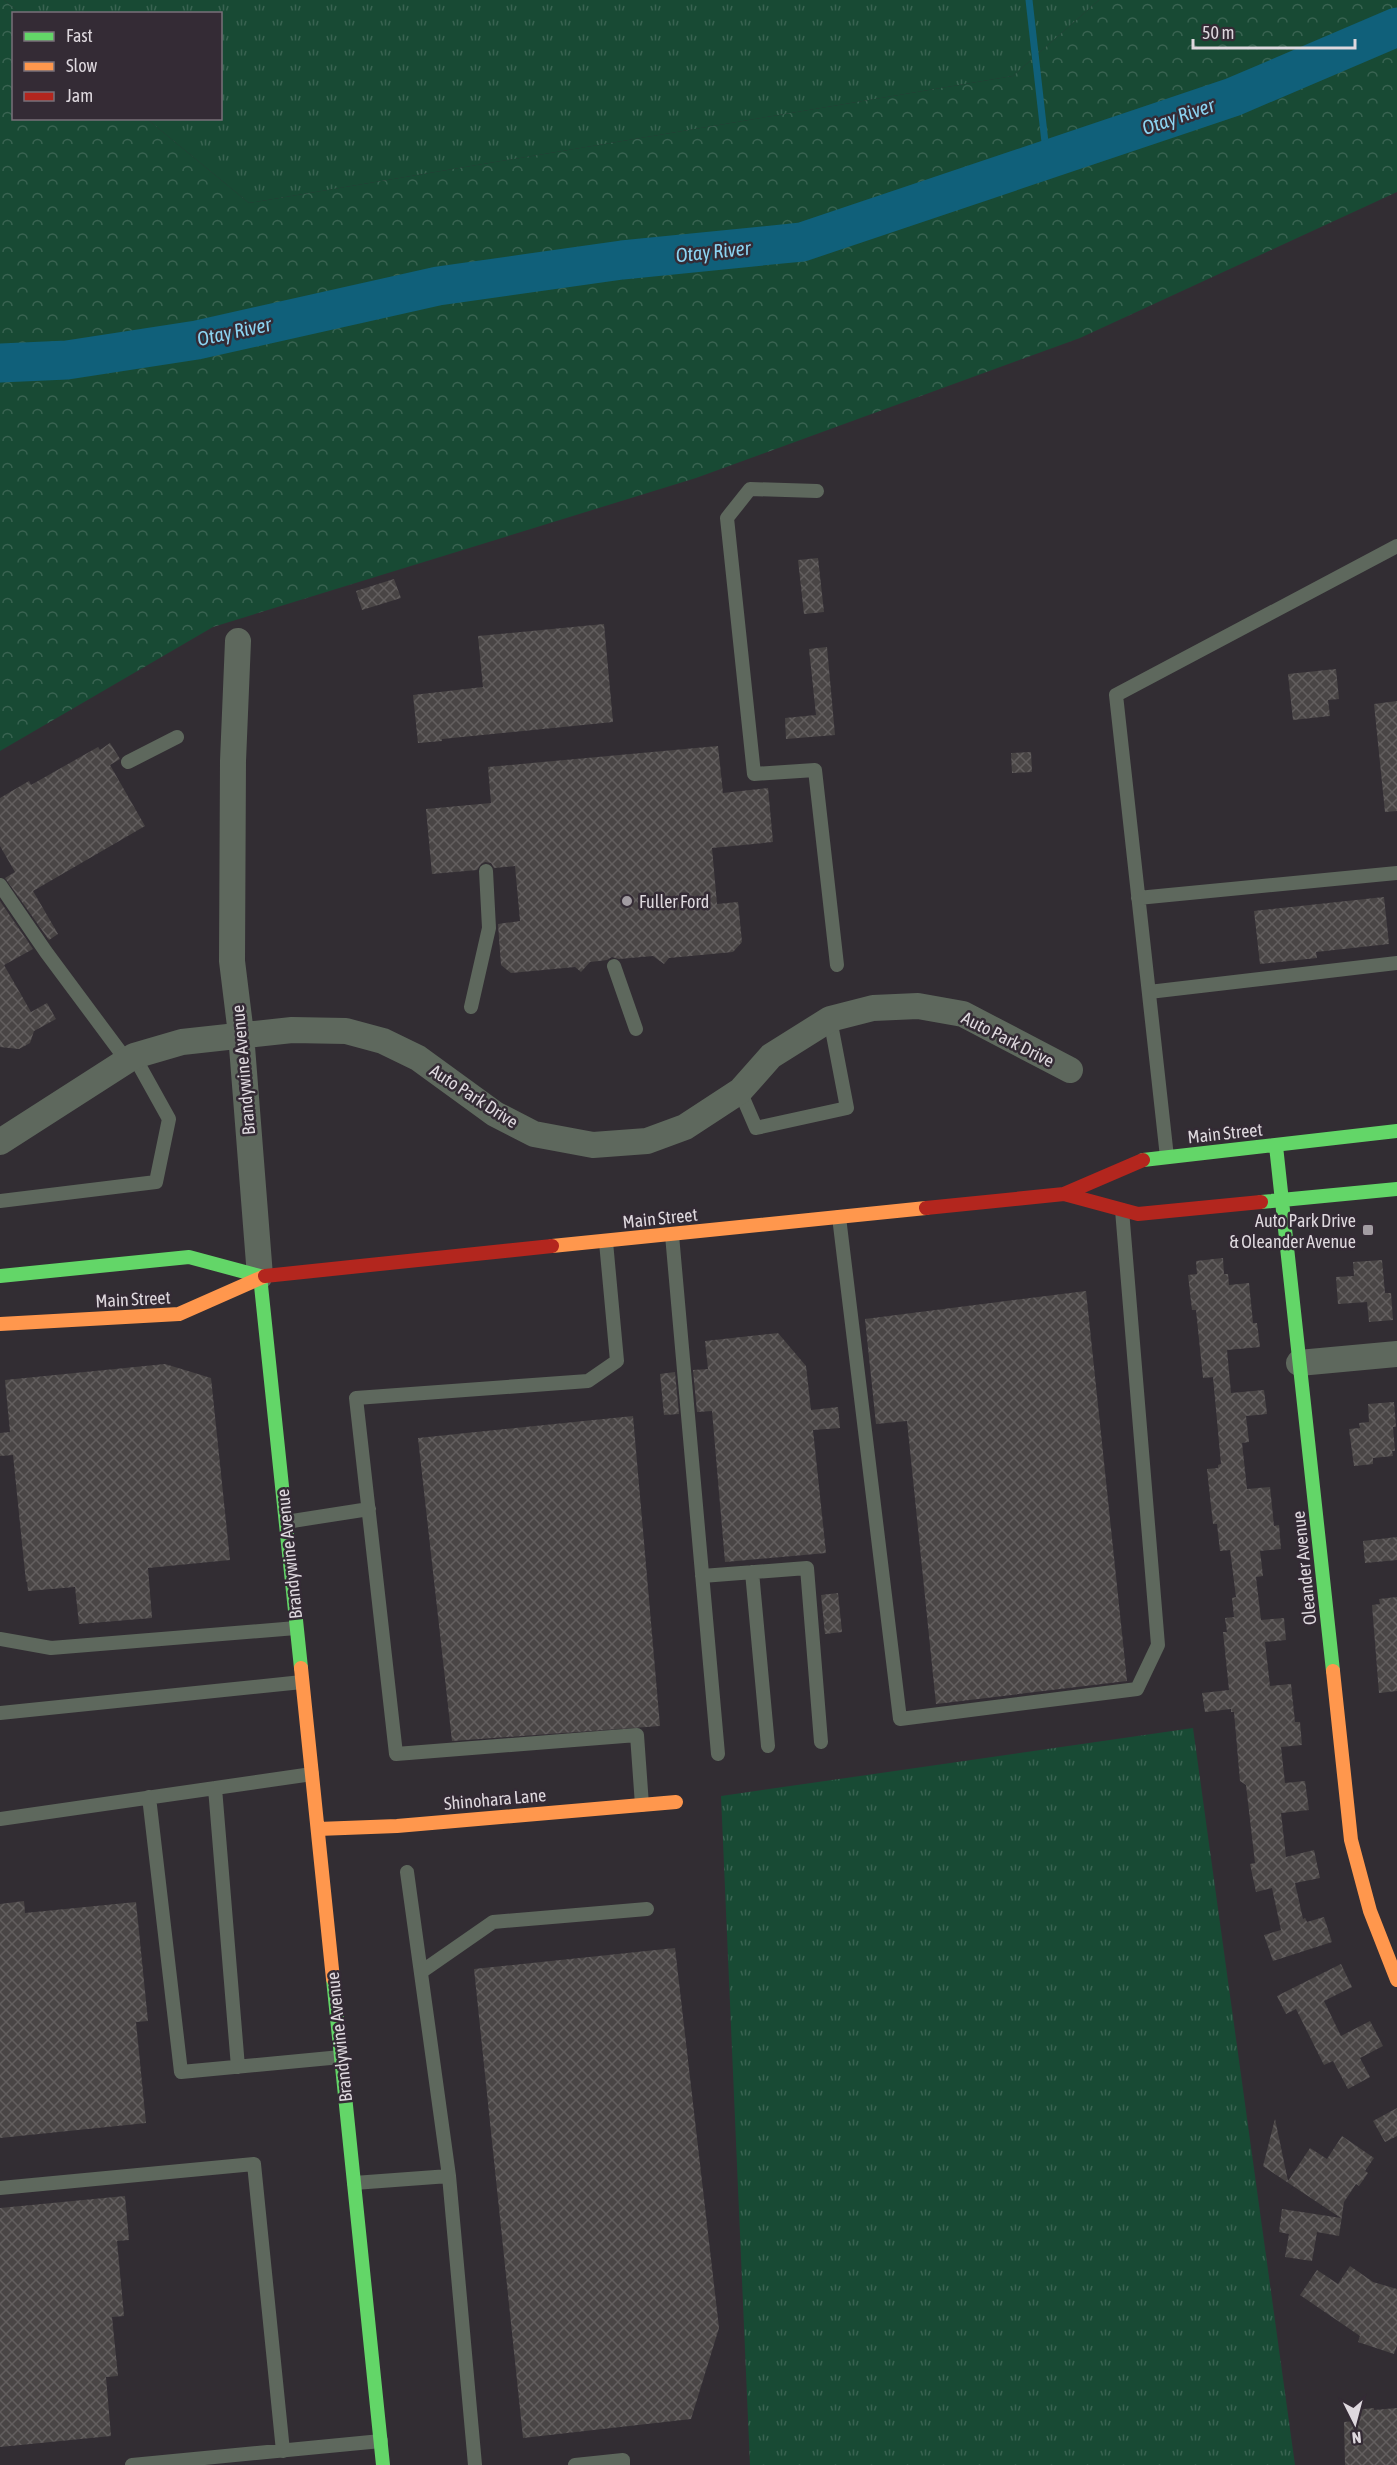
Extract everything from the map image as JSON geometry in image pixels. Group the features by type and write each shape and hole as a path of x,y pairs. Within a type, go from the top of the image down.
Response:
{"street":[{"name":"Brandywine Avenue","path":"238,641 233,761 232,961 241,1034 260,1276 383,2465"},
{"name":"Auto Park Drive","path":"0,1142 130,1058 182,1042 241,1034 328,1029 383,1041 418,1058 495,1114 534,1134 593,1145 647,1140 685,1127 740,1091 771,1056 830,1019 873,1008 918,1006 963,1014 1070,1070"},
{"name":"Main Street","path":"0,1324 179,1314 260,1276 1064,1194 1139,1160 1397,1131"},
{"name":"Oleander Avenue","path":"1276,1146 1351,1840 1362,1889 1380,1941 1397,1980"},
{"name":"Main Street","path":"1064,1194 1138,1214 1397,1189"},
{"name":"Main Street","path":"0,1276 189,1257 260,1276"},
{"path":"1299,1363 1397,1354"},
{"name":"Shinohara Lane","path":"318,1828 396,1826 676,1802"}],"lane":[{"path":"817,491 750,489 727,518 754,774 815,770 837,965"},
{"path":"1167,1157 1116,695 1397,546"},
{"path":"128,762 177,737"},
{"path":"471,1008 489,928 486,871"},
{"path":"1138,898 1397,873"},
{"path":"0,885 46,952 130,1058 169,1119 156,1182 0,1201"},
{"path":"1149,992 1397,963"},
{"path":"614,966 636,1029"},
{"path":"740,1091 756,1128 847,1108 830,1019"},
{"path":"839,1217 900,1719 1137,1689 1158,1645 1122,1210"},
{"path":"672,1235 718,1754"},
{"path":"606,1242 617,1361 588,1381 356,1398 396,1754 637,1735 642,1804"},
{"path":"286,1522 369,1509"},
{"path":"702,1576 807,1568 821,1742"},
{"path":"752,1572 768,1746"},
{"path":"0,1639 51,1648 297,1628"},
{"path":"0,1713 302,1682"},
{"path":"0,1818 312,1774"},
{"path":"215,1788 238,2067"},
{"path":"149,1797 182,2072 341,2057"},
{"path":"407,1872 449,2176 476,2465"},
{"path":"421,1972 493,1922 647,1909"},
{"path":"0,2188 254,2164 283,2451"},
{"path":"354,2183 449,2176"},
{"path":"132,2465 216,2461 283,2451 381,2441"},
{"path":"575,2465 623,2460 623,2465"}],"green space":[{"path":"0,0 4,0 19,12 12,12 12,120 148,120 249,203 1013,76 1099,0 1397,0 1397,192 1080,338 696,478 213,627 0,751"},
{"path":"4,0 1099,0 1013,76 249,203 148,120 222,120 222,12 19,12"},
{"path":"1193,1728 1295,2465 750,2465 721,1796"}],"building":[{"path":"818,558 824,612 804,614 798,560"},
{"path":"394,579 401,598 362,610 356,591"},
{"path":"604,624 613,722 418,743 413,695 483,687 478,636"},
{"path":"827,647 835,735 786,739 785,718 816,715 809,649"},
{"path":"1336,669 1339,699 1328,700 1330,716 1293,720 1288,674"},
{"path":"1397,701 1397,811 1385,812 1374,704"},
{"path":"110,743 120,759 110,765 145,826 33,891 58,934 49,940 5,878 15,872 0,846 0,798 29,781 31,785 98,747 100,750"},
{"path":"718,746 723,793 768,788 773,842 712,848 717,904 738,902 742,942 733,952 669,958 664,964 653,956 619,959 612,957 607,960 590,962 581,972 575,967 511,973 501,965 498,924 520,921 515,866 494,868 491,863 485,862 477,870 432,874 426,809 491,803 488,767"},
{"path":"1031,752 1032,772 1012,773 1011,753"},
{"path":"1384,897 1389,944 1316,952 1317,958 1260,964 1254,911"},
{"path":"0,901 33,949 4,965 31,1012 47,1003 56,1019 34,1031 30,1043 19,1049 0,1047"},
{"path":"1223,1258 1224,1274 1228,1274 1229,1285 1249,1283 1253,1323 1257,1323 1260,1347 1227,1350 1231,1393 1264,1390 1267,1414 1246,1416 1249,1442 1242,1443 1247,1489 1270,1487 1274,1526 1279,1525 1281,1549 1260,1551 1263,1576 1256,1577 1261,1620 1284,1618 1286,1640 1265,1642 1270,1686 1291,1684 1295,1722 1300,1722 1302,1745 1281,1747 1285,1783 1305,1781 1309,1810 1281,1813 1286,1857 1314,1850 1320,1878 1295,1883 1303,1919 1305,1918 1307,1922 1324,1917 1332,1942 1273,1961 1264,1935 1281,1930 1272,1888 1256,1892 1250,1864 1255,1863 1246,1785 1240,1781 1234,1712 1231,1712 1231,1709 1205,1712 1202,1693 1229,1690 1223,1632 1227,1632 1225,1618 1234,1617 1232,1598 1236,1597 1230,1550 1220,1551 1217,1524 1213,1524 1207,1469 1218,1468 1221,1464 1213,1377 1203,1378 1196,1310 1192,1310 1188,1275 1197,1274 1196,1261"},
{"path":"1382,1260 1385,1293 1391,1293 1393,1320 1369,1322 1367,1302 1338,1304 1336,1277 1354,1276 1353,1262"},
{"path":"1086,1291 1127,1681 936,1704 907,1421 876,1424 865,1319"},
{"path":"778,1333 806,1366 811,1410 838,1407 840,1428 813,1430 826,1553 725,1562 712,1411 697,1412 693,1370 708,1369 705,1341"},
{"path":"165,1364 211,1378 230,1560 148,1568 152,1618 79,1624 75,1587 28,1591 13,1455 0,1456 0,1433 10,1432 5,1380"},
{"path":"675,1372 679,1414 664,1415 660,1374"},
{"path":"1394,1402 1396,1427 1393,1427 1395,1451 1392,1451 1393,1456 1373,1458 1373,1464 1354,1466 1349,1429 1360,1428 1359,1423 1369,1422 1368,1404"},
{"path":"633,1416 660,1726 452,1741 418,1438"},
{"path":"1397,1537 1397,1560 1365,1563 1363,1541"},
{"path":"838,1593 842,1632 825,1634 821,1595"},
{"path":"1397,1597 1397,1691 1379,1693 1372,1605 1380,1604 1379,1599"},
{"path":"24,1901 25,1913 136,1902 148,2021 136,2022 146,2123 0,2138 0,1904"},
{"path":"675,1948 719,2328 691,2419 523,2438 474,1969"},
{"path":"1341,1964 1352,1987 1324,2001 1341,2036 1370,2021 1383,2046 1360,2058 1370,2077 1348,2089 1333,2061 1324,2065 1296,2009 1286,2014 1277,1996"},
{"path":"1397,2108 1397,2136 1385,2142 1373,2121"},
{"path":"1275,2119 1288,2181 1310,2148 1327,2159 1342,2136 1374,2158 1365,2171 1368,2173 1359,2186 1356,2184 1344,2202 1339,2236 1317,2232 1312,2261 1285,2257 1289,2234 1279,2232 1282,2209 1341,2218 1263,2166"},
{"path":"125,2196 129,2240 117,2241 124,2316 112,2317 118,2376 106,2377 111,2436 0,2447 0,2208"},
{"path":"1350,2266 1373,2282 1397,2289 1397,2345 1394,2354 1358,2342 1360,2336 1300,2295 1317,2270 1338,2284"},
{"path":"1374,2408 1374,2410 1397,2408 1397,2465 1345,2465 1344,2422 1355,2421 1354,2410"}],"waterway":[{"path":"1029,0 1047,160"},
{"name":"Otay River","path":"0,363 67,360 197,340 438,286 622,260 802,242 1233,97 1397,27"}],"traffic: fast":[{"path":"1143,1160 1397,1131"},
{"path":"1276,1146 1333,1671"},
{"path":"1261,1202 1397,1189"},
{"path":"0,1276 189,1257 260,1276"},
{"path":"260,1276 301,1668"},
{"path":"333,1979 383,2465"}],"traffic: slow":[{"path":"552,1246 926,1208"},
{"path":"0,1324 179,1314 265,1276"},
{"path":"301,1668 333,1979"},
{"path":"1333,1671 1351,1840 1370,1911 1397,1980"},
{"path":"318,1829 397,1826 676,1802"}],"traffic: jam":[{"path":"926,1208 1064,1194 1143,1160"},
{"path":"1064,1194 1138,1214 1261,1202"},
{"path":"265,1276 552,1246"}],"place":[{"name":"Fuller Ford","path":"627,901"},
{"name":"Auto Park Drive & Oleander Avenue","path":"1368,1230"}]}
